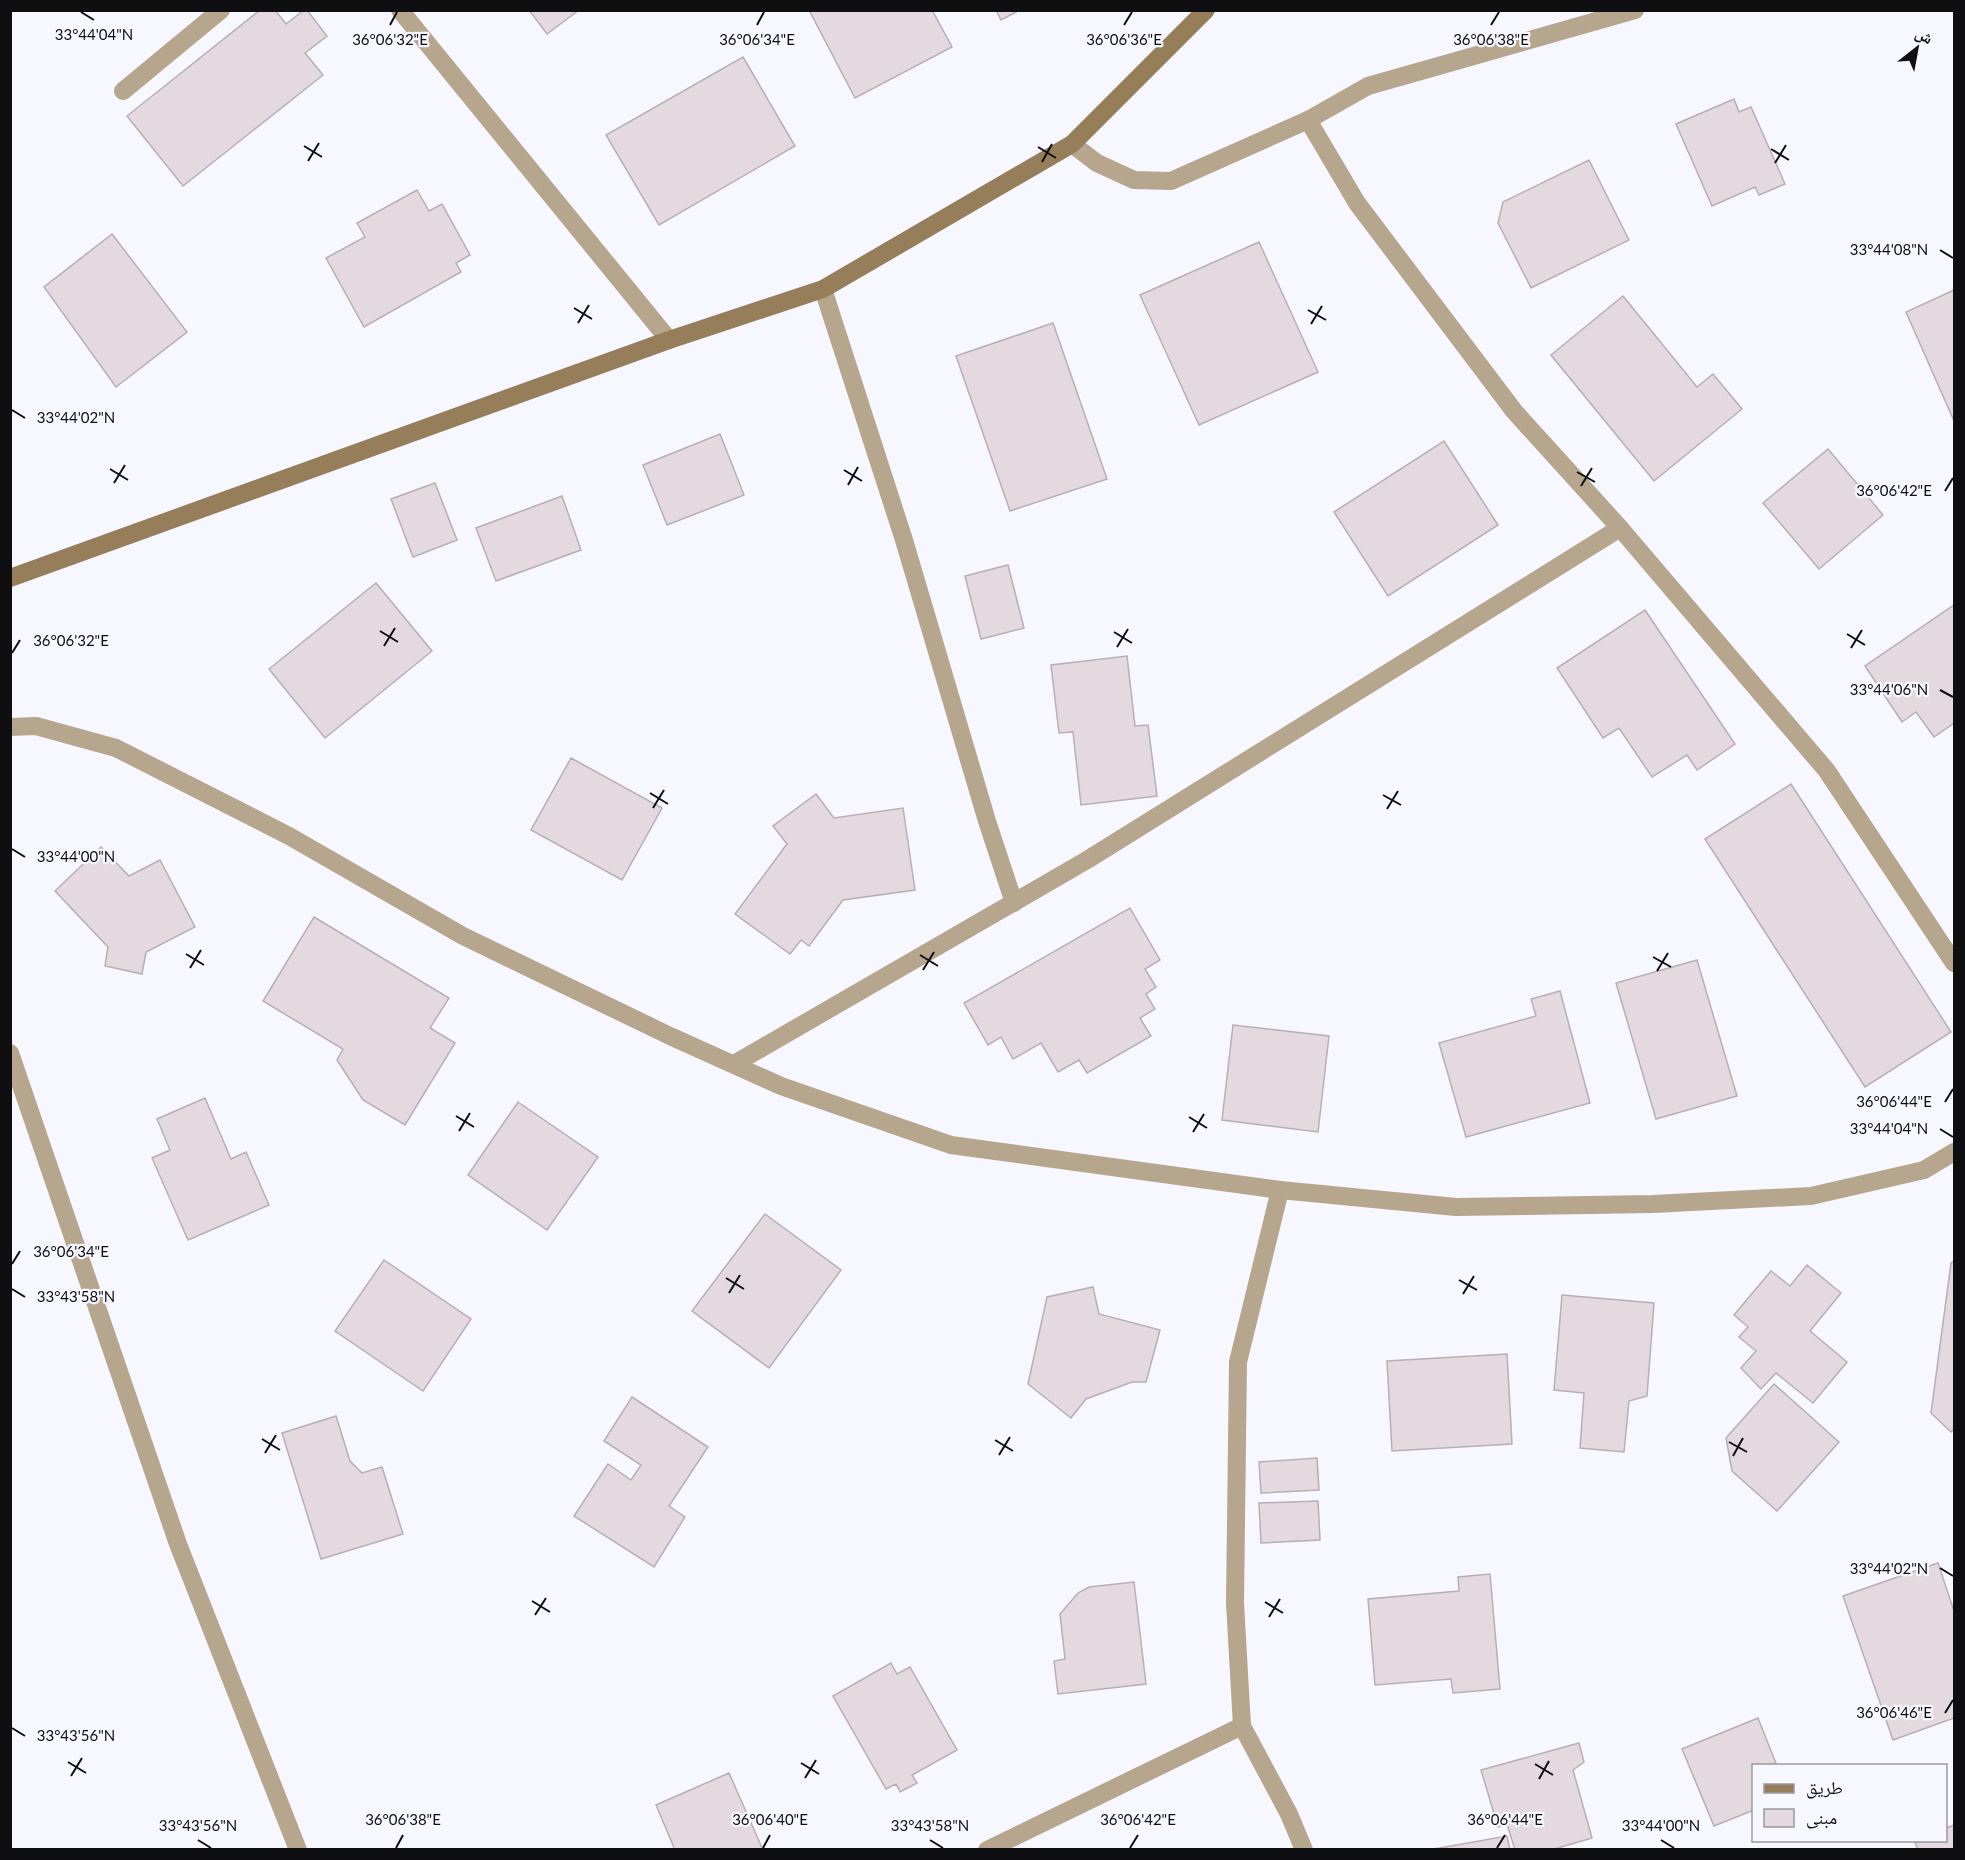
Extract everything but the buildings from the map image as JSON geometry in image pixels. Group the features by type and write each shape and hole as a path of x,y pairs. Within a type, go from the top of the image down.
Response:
{"main road":[{"path":"10,578 669,340 823,289 1072,144 1198,14"}],"street":[{"path":"123,91 221,10"},
{"path":"400,10 669,340"},
{"path":"1072,144 1097,163 1134,180 1171,181 1308,120 1368,86 1635,10"},
{"path":"1308,120 1357,203 1514,411 1620,528 1827,771 1954,963"},
{"path":"823,289 904,540 987,821 1014,903"},
{"path":"734,1064 1097,854 1620,528"},
{"path":"10,727 36,726 116,748 289,836 463,936 670,1036 781,1086 951,1145 1280,1190 1456,1207 1653,1204 1811,1196 1924,1170 1954,1152"},
{"path":"10,1053 178,1544 298,1850"},
{"path":"1280,1190 1238,1362 1235,1603 1242,1726 1289,1814 1304,1850"},
{"path":"987,1850 1242,1726"}]}
